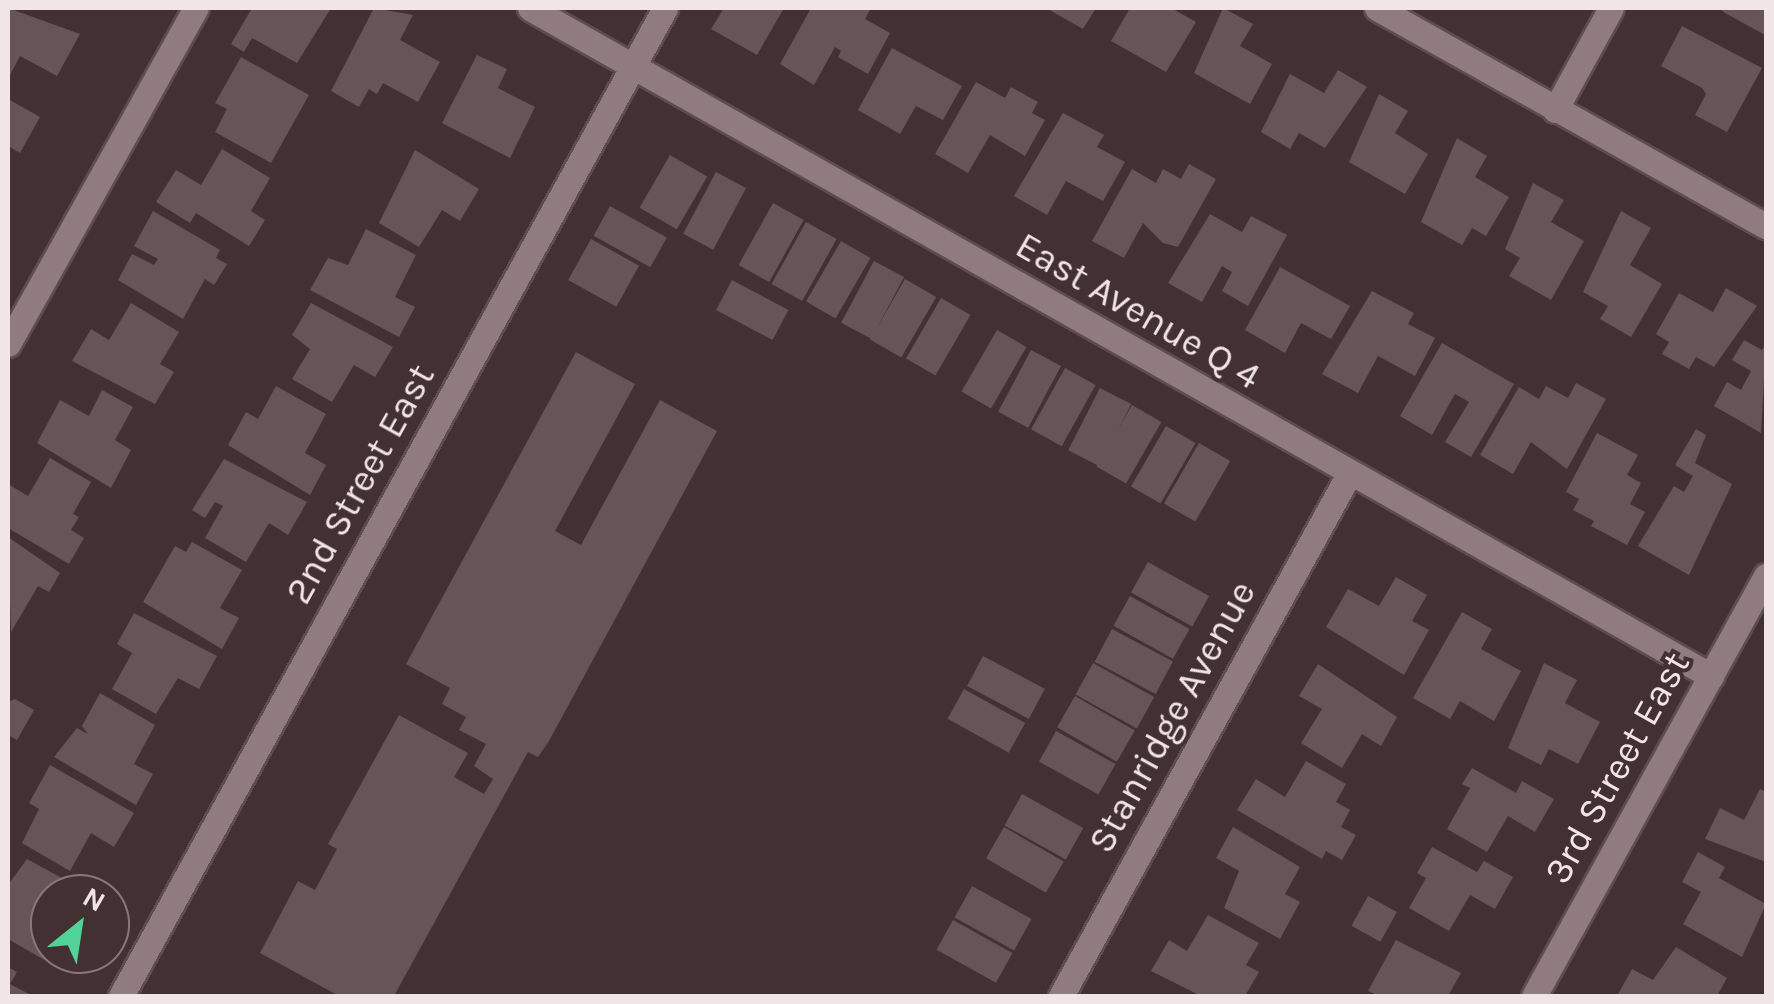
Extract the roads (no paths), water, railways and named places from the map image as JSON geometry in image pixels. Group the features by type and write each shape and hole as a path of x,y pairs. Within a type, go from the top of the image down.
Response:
{"street":[{"path":"8,344 196,8"},
{"name":"East Avenue Q 4","path":"530,8 1711,676"},
{"name":"2nd Street East","path":"121,996 665,8"},
{"path":"1377,8 1766,226"},
{"path":"1555,110 1611,8"},
{"name":"Stanridge Avenue","path":"1061,996 1349,474"},
{"name":"3rd Street East","path":"1534,996 1766,576"}]}
